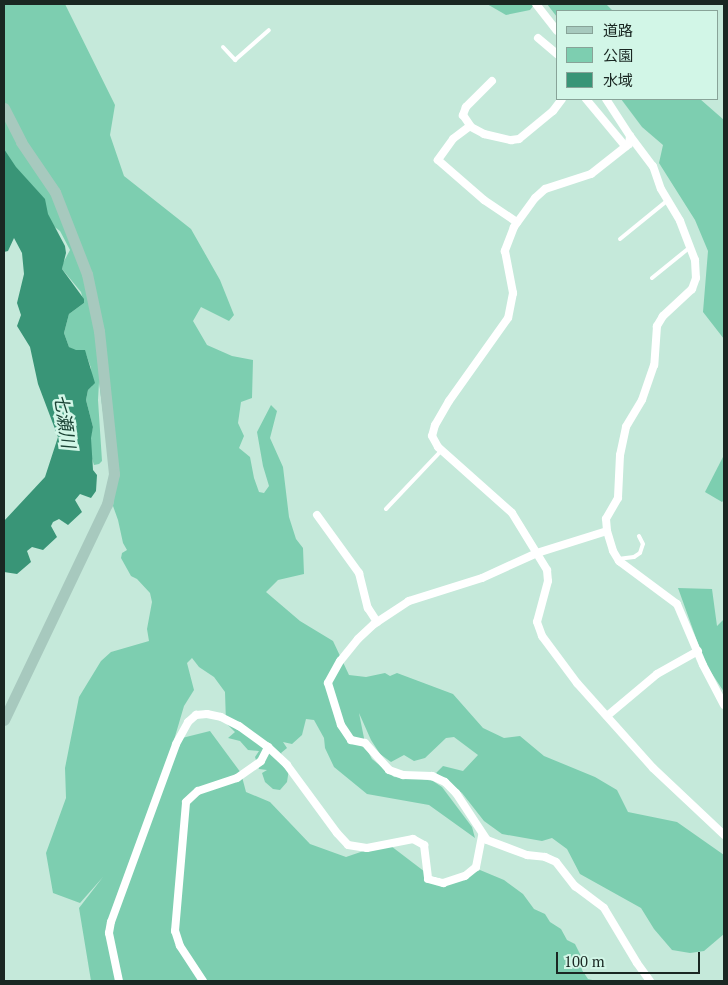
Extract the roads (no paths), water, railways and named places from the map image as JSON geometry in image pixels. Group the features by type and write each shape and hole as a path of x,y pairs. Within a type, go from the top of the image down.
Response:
{"street":[{"path":"536,4 556,30"},
{"path":"538,38 556,53"},
{"path":"492,81 464,109 464,119 470,126 484,134 517,140 553,111 561,100"},
{"path":"587,100 626,147"},
{"path":"607,100 630,136 653,166 660,186 691,247 696,270 694,284 657,326 654,365 642,400 626,427 620,455 618,498 606,519 607,532 617,559 674,600 683,615 724,705"},
{"path":"4,108 21,142 55,192 87,274 99,331 114,474 107,504 4,720"},
{"path":"470,126 453,139 438,160 484,200 517,222"},
{"path":"630,136 631,141 626,147 591,174 545,190 517,222 509,236 505,251 513,293 511,310 503,327 454,393 435,425 432,439 442,451 512,513 537,553 549,576 538,617 539,632 577,683 653,768 724,835"},
{"path":"317,515 359,574 368,608 377,622"},
{"path":"607,532 537,553 482,578 414,599 377,622 348,650 328,683 341,725 351,740 365,743 389,770 403,775 432,776 445,782 470,812 482,835 487,840 527,855 545,857 556,862 575,886 604,908 637,964 650,981"},
{"path":"607,716 657,674 698,651"},
{"path":"119,981 109,933 111,922 176,744 188,722 196,715 207,714 221,717 239,726 268,747 287,765 336,833 348,845 367,848 403,839 413,839 424,845 428,879 443,883 465,876 476,867 482,835"},
{"path":"203,981 180,946 175,931 186,802 198,791 237,778 260,761 268,747"}],"lane":[{"path":"223,46 236,60 269,30"},
{"path":"620,239 668,200"},
{"path":"652,278 691,247"},
{"path":"386,509 442,451"},
{"path":"617,559 634,557 640,553 643,544 639,536"}],"water":[{"name":"七瀬川","path":"4,149 16,167 45,199 48,214 65,246 66,253 62,269 84,299 84,303 69,314 64,333 69,347 76,350 85,350 95,383 88,390 86,400 93,427 91,438 93,470 97,475 96,491 91,498 80,494 75,500 82,512 68,525 59,519 53,522 51,526 57,537 43,550 32,547 27,551 31,562 17,574 4,572 4,521 45,477 58,437 38,384 30,347 17,326 21,315 17,303 24,274 22,253 14,238 8,251 4,252"}]}
